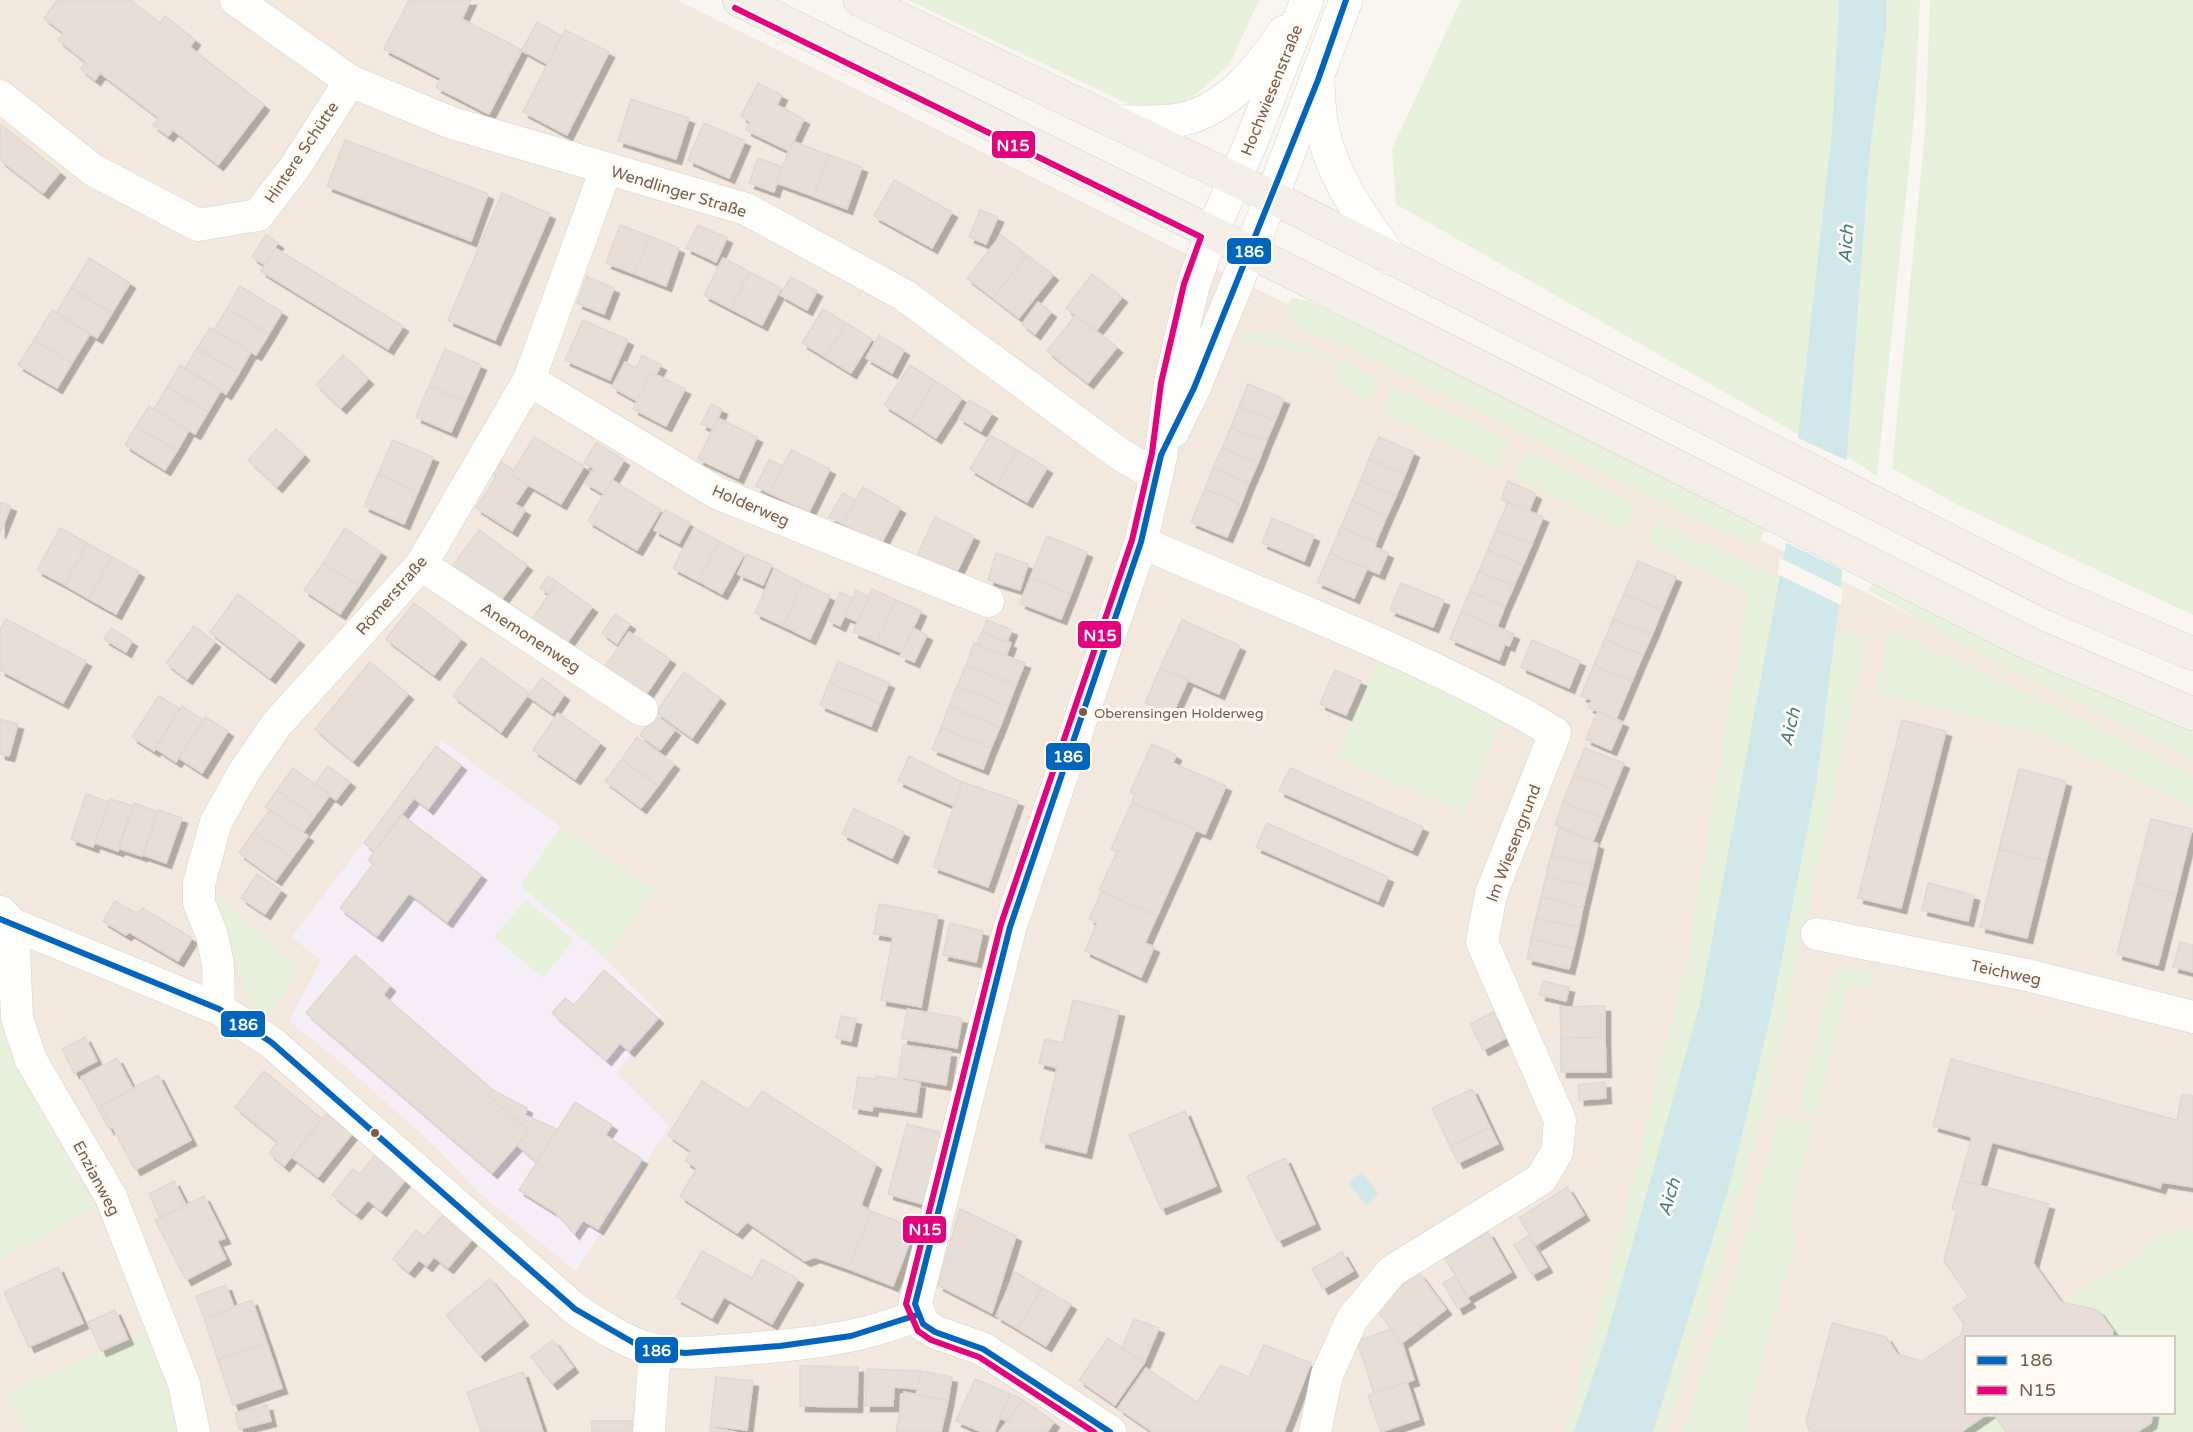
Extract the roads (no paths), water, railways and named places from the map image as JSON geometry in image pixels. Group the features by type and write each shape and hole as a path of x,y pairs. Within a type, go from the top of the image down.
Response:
{"main road":[{"path":"740,0 1249,250 2032,645 2193,714"},
{"path":"860,0 1272,197 2058,596 2193,654"},
{"path":"1114,122 1182,119 1212,109 1244,81 1275,45 1306,0"},
{"name":"Hochwiesenstraße","path":"1234,179 1306,0"},
{"path":"1159,465 1194,388 1272,197 1318,80 1346,0"},
{"path":"1318,80 1322,127 1335,170 1365,222 1392,259"},
{"path":"1110,1432 983,1348 935,1332 923,1324 917,1315 915,1304 1010,927 1141,542 1159,465 1175,363 1193,286 1234,179"}],"street":[{"name":"Wendlinger Straße","path":"236,0 350,81 452,123 746,209 904,295 1121,454 1159,465"},
{"name":"Hintere Schütte","path":"0,96 93,170 198,225 258,215 296,167 350,81"},
{"name":"Römerstraße","path":"219,1009 218,964 212,935 199,903 199,884 216,822 244,772 276,725 421,565 529,380 606,169"},
{"name":"Holderweg","path":"529,380 717,493 988,601"},
{"name":"Im Wiesengrund","path":"1141,542 1423,666 1525,715 1555,733 1491,894 1482,942 1560,1120 1557,1152 1541,1179 1392,1271 1352,1318 1328,1375 1315,1432"},
{"name":"Anemonenweg","path":"421,565 642,710"},
{"path":"4,918 219,1009 271,1042 575,1308 612,1332 655,1350 688,1353 759,1348 856,1335 917,1315"},
{"name":"Enzianweg","path":"4,918 17,1018 32,1060 111,1197 184,1384 194,1432"},
{"name":"Teichweg","path":"1817,934 2027,975 2193,1017"},
{"path":"650,1432 655,1350"}],"water":[{"name":"Aich","path":"1839,0 1887,0 1886,30 1870,151 1847,456 1842,576 1817,780 1772,1010 1732,1176 1653,1432 1574,1432 1606,1338 1700,1003 1786,544 1832,130"},
{"path":"1362,1172 1379,1195 1366,1205 1348,1183"}],"place":[{"name":"Oberensingen Holderweg","path":"1083,712"}]}
